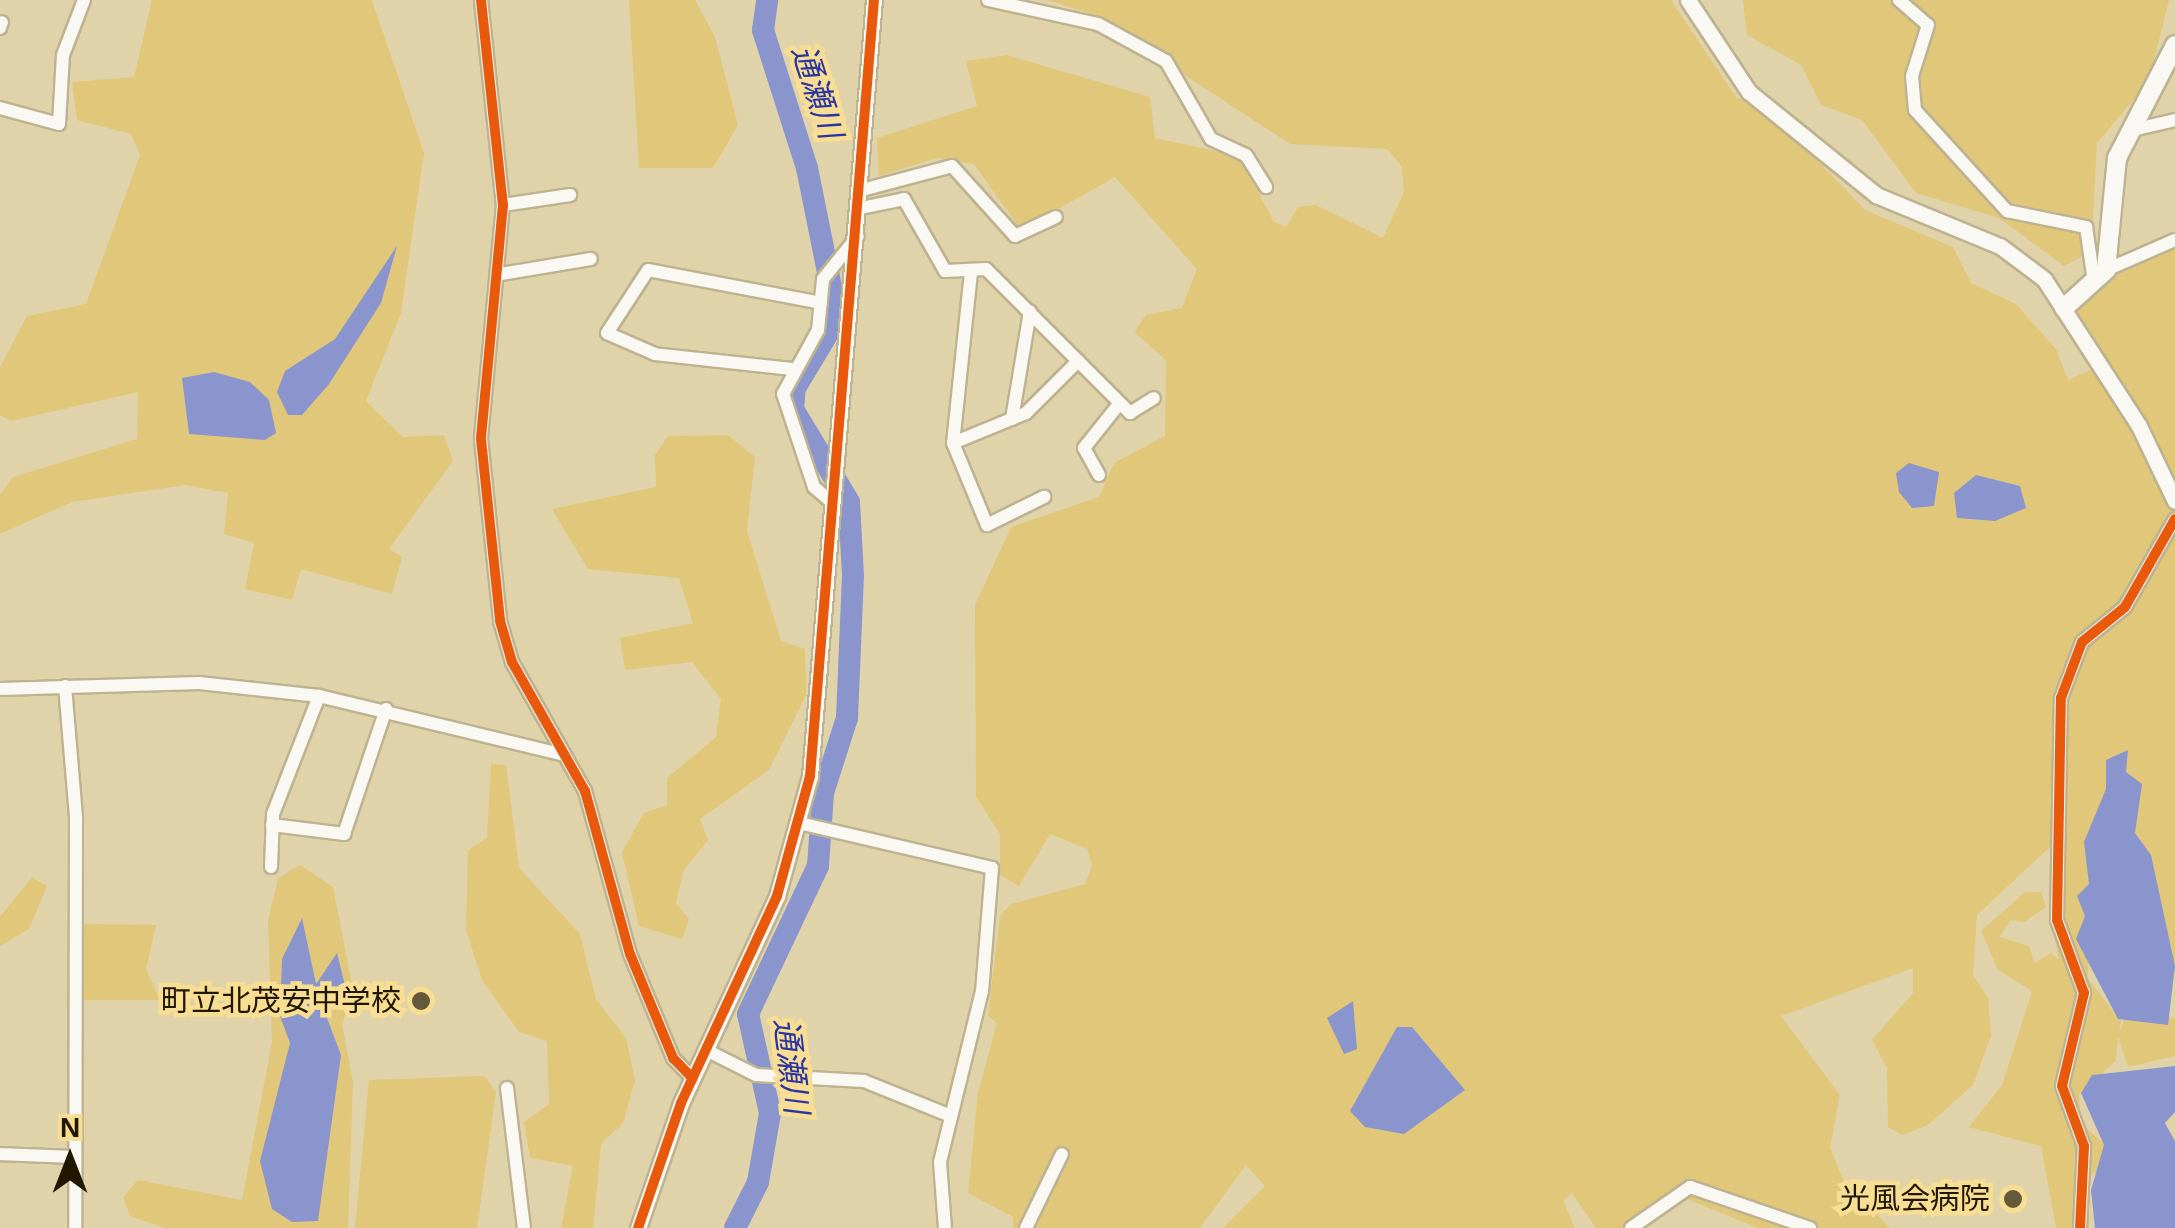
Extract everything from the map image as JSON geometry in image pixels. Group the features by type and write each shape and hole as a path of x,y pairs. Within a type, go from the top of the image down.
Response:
{"main road":[{"path":"2064,308 2100,277 2108,203 2128,132 2175,45"}],"street":[{"path":"0,108 59,124 63,55 84,0"},
{"path":"481,0 503,205 501,274 481,439 486,538 512,662 598,823 630,954 672,1058 692,1078"},
{"path":"638,1228 692,1078 764,928 805,824 826,662 831,450 858,236 874,0"},
{"path":"988,0 1098,24 1166,61 1212,139 1246,155 1266,187"},
{"path":"1688,0 1762,104 1899,209 2019,256 2064,308 2175,502"},
{"path":"1899,0 1928,26 1912,76 1914,110 2007,210 2086,227 2100,277 2175,240"},
{"path":"2128,132 2175,120"},
{"path":"862,190 952,166 1015,236 1056,217"},
{"path":"503,205 570,195"},
{"path":"860,208 904,199 945,271 986,269 1133,414 1154,398"},
{"path":"829,494 818,497 787,421 792,368 818,330 830,270 858,236"},
{"path":"501,274 591,259"},
{"path":"792,368 655,354 606,333 648,270 821,302"},
{"path":"830,270 854,273"},
{"path":"971,272 953,443 987,525 1044,497"},
{"path":"1012,419 1030,311"},
{"path":"953,443 1012,419 1078,361"},
{"path":"1099,475 1084,448 1120,404"},
{"path":"2080,1228 2084,1146 2062,1086 2084,994 2057,920 2061,698 2082,642 2125,607 2175,519"},
{"path":"0,689 199,683 319,696 386,709 564,756"},
{"path":"66,686 76,818 75,1228"},
{"path":"271,867 272,824 319,696"},
{"path":"272,824 344,834 386,709"},
{"path":"805,824 830,826 992,868 982,991 940,1162 945,1228"},
{"path":"706,1050 756,1075 864,1081 951,1116"},
{"path":"507,1088 524,1228"},
{"path":"0,1154 74,1157"},
{"path":"1026,1228 1062,1154"},
{"path":"1631,1228 1690,1187 1810,1228"}],"shaded area":[{"path":"152,0 372,0 424,153 401,313 366,401 403,437 444,435 453,461 389,549 402,557 392,594 301,569 292,600 245,589 254,543 224,534 228,493 185,485 72,502 0,534 0,495 13,477 137,439 138,392 11,421 0,415 0,367 27,316 86,304 140,155 131,134 77,120 72,82 134,77"},
{"path":"629,0 695,0 715,37 738,125 713,168 639,168"},
{"path":"1047,0 1671,0 1736,97 1777,118 1865,210 1953,247 1971,283 2016,304 2056,349 2068,380 2106,363 2073,308 2108,278 2175,249 2175,971 2091,882 2088,978 2121,1022 2119,1034 2125,1017 2175,1018 2175,1056 2128,1067 2118,1037 2116,1061 2079,1094 2081,1124 2105,1144 2104,1166 2089,1177 2089,1228 2056,1228 2041,1146 1969,1127 2002,1085 2032,991 1998,970 1981,931 2025,892 2041,892 2046,907 2024,922 2010,920 2000,937 2029,946 2035,963 2051,953 2059,960 2049,910 2053,844 1977,915 1973,975 1988,998 1991,1036 1973,1085 1928,1125 1902,1135 1888,1127 1887,1068 1872,1040 1913,993 1913,968 1781,1016 1840,1095 1830,1147 1843,1180 1890,1228 1758,1228 1687,1199 1642,1228 1596,1228 1572,1193 1563,1201 1575,1228 1223,1228 1265,1186 1246,1165 1200,1228 1013,1228 1013,1217 968,1193 978,1093 997,1023 988,1016 1000,916 1011,904 1085,884 1092,865 1087,849 1050,834 1019,886 1000,875 1000,834 976,797 975,605 1011,527 1099,497 1114,463 1165,436 1166,360 1134,332 1146,315 1182,308 1197,269 1115,177 1021,230 974,164 937,158 879,176 877,138 977,106 966,61 1007,55 1150,97 1155,138 1239,156 1274,222 1286,227 1298,207 1316,205 1383,238 1404,192 1402,167 1387,149 1290,144 1092,14"},
{"path":"1743,0 2169,0 2149,81 2097,143 2091,252 2064,266 1999,218 1916,193 1862,120 1821,105 1801,65 1747,35"},
{"path":"728,435 755,457 747,531 781,641 805,649 806,695 769,770 700,819 708,840 683,871 676,903 689,919 682,939 639,926 622,852 644,813 667,805 667,778 716,737 721,699 692,662 625,670 620,638 693,623 679,578 588,569 552,509 656,487 655,455 668,436"},
{"path":"491,764 506,765 519,868 580,934 596,999 626,1038 635,1080 623,1123 601,1144 593,1228 561,1228 573,1166 530,1158 524,1122 549,1104 547,1041 519,1032 482,980 466,930 468,850 487,838"},
{"path":"300,865 333,887 353,990 342,1024 353,1082 348,1228 164,1228 130,1216 123,1197 138,1180 242,1200 272,1042 268,921 278,878"},
{"path":"32,877 47,886 29,929 0,946 0,917"},
{"path":"82,924 156,925 146,969 160,1000 81,1000"},
{"path":"484,1076 496,1092 477,1228 355,1228 369,1080"}],"water":[{"path":"397,246 381,303 329,384 302,415 288,415 277,392 285,371 335,339"},
{"path":"214,372 250,382 269,400 276,433 265,440 189,434 182,378"},
{"path":"1909,463 1939,472 1934,506 1912,508 1899,492 1896,473"},
{"path":"1976,475 2020,486 2026,508 1995,521 1957,518 1954,493"},
{"path":"2128,750 2126,772 2142,784 2135,833 2151,855 2175,966 2168,1025 2118,1019 2076,939 2085,916 2077,896 2089,884 2084,842 2106,789 2106,760"},
{"path":"302,918 316,984 337,953 345,985 327,1018 341,1055 318,1221 292,1222 272,1209 260,1161 290,1043 280,1016 282,959"},
{"path":"1353,1001 1357,1049 1344,1054 1327,1018"},
{"path":"1397,1027 1412,1027 1465,1090 1404,1134 1365,1127 1350,1111"},
{"path":"2175,1066 2175,1112 2165,1123 2175,1141 2175,1228 2095,1228 2091,1190 2104,1145 2081,1093 2092,1075"}],"waterway":[{"name":"通瀬川","path":"735,1228 758,1182 770,1113 748,1014 818,866 823,793 847,718 853,576 849,502 793,409 795,388 831,328 833,297 807,168 763,30 767,0"}],"cycle path":[{"path":"481,0 503,205 481,439 500,621 512,662 585,791 630,954 673,1058 692,1078"},
{"path":"638,1228 681,1103 777,896 810,776 874,0"},
{"path":"2080,1228 2084,1146 2062,1086 2084,993 2057,920 2061,698 2082,642 2125,607 2175,519"}],"place":[{"name":"町立北茂安中学校","path":"421,1001"},
{"name":"光風会病院","path":"2013,1199"}]}
